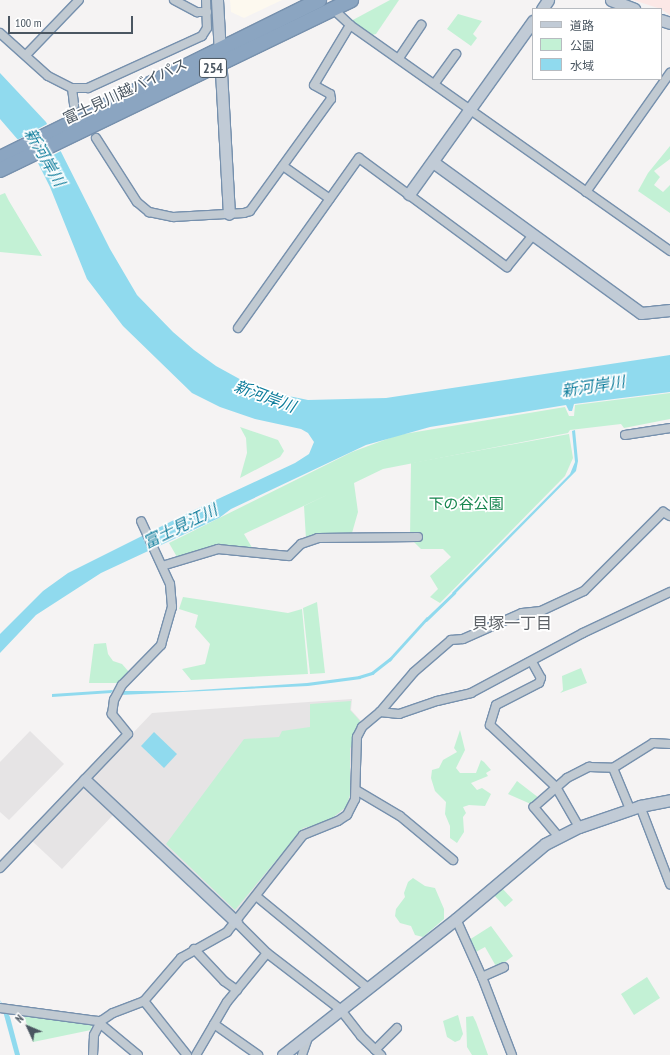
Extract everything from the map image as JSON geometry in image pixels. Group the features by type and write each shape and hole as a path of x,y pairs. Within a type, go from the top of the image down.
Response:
{"highway":[{"name":"富士見川越バイパス","path":"72,129 220,48 319,0"},
{"name":"富士見川越バイパス","path":"0,170 7,159 221,64 351,0"}],"street":[{"path":"174,0 197,12 206,12"},
{"path":"0,33 48,76 72,88 88,88 194,41 207,28 206,0"},
{"path":"217,0 229,214"},
{"path":"611,0 631,8"},
{"path":"26,55 77,1"},
{"path":"334,9 350,25 435,83 470,110 586,192 668,247"},
{"path":"409,194 532,22"},
{"path":"96,138 137,202 149,212 173,218 229,214 250,210 331,99 330,94 314,85 350,25"},
{"path":"399,58 422,25"},
{"path":"435,83 456,54"},
{"path":"586,192 669,77"},
{"path":"72,88 74,105"},
{"path":"238,328 359,158 507,267 532,235"},
{"path":"433,162 641,313 670,310"},
{"path":"283,166 330,199"},
{"path":"625,435 670,428"},
{"path":"93,1055 94,1035 100,1023 113,1013 144,1001 181,958 194,949 218,939 236,922 304,835 338,821 346,815 353,806 356,790 357,737 362,727 380,712 414,672 451,640 463,639 522,613 541,611 584,591 663,512 670,516"},
{"path":"0,868 128,734 112,714 114,700 122,685 161,645 172,607 172,590 141,522"},
{"path":"160,563 218,549 289,556 301,544 318,538 418,537"},
{"path":"380,712 399,714 437,701 472,693 532,662 556,646 670,592"},
{"path":"532,662 541,678 539,682 496,705 490,725 556,787 579,827"},
{"path":"558,836 534,807 556,787 568,778 589,767 613,768 653,743 670,744"},
{"path":"613,768 635,808 670,884"},
{"path":"85,780 267,953 340,1009 378,1053 397,1028"},
{"path":"356,790 404,819 453,860"},
{"path":"283,1055 456,919 535,851 558,836 579,827 635,808 670,800"},
{"path":"256,896 368,988"},
{"path":"456,919 482,977 512,1055"},
{"path":"194,949 224,981 236,990"},
{"path":"196,1055 236,990 267,953"},
{"path":"482,977 504,967"},
{"path":"144,1001 187,1055"},
{"path":"4,1009 100,1023 138,1055"},
{"path":"214,1024 258,1055"},
{"path":"302,1055 309,1034"}],"shaded area":[{"path":"230,0 282,0 244,18 231,12"},
{"path":"633,0 670,0 670,15 662,10 662,8"},
{"path":"352,699 351,710 361,721 351,749 351,795 347,807 326,824 304,829 234,914 92,780 92,776 152,713"},
{"path":"30,731 64,764 9,820 0,812 0,762"},
{"path":"83,786 114,814 62,869 31,840"}],"green space":[{"path":"390,0 399,0 376,34 372,35 351,21"},
{"path":"458,14 482,21 473,34 477,38 471,46 447,29"},
{"path":"670,146 670,159 654,171 660,177 654,185 663,192 670,185 670,213 638,191 648,173"},
{"path":"5,193 42,256 0,252 0,195"},
{"path":"670,393 670,419 624,428 621,424 570,430 568,433 383,469 354,483 358,512 352,533 319,535 306,539 304,506 329,494 244,534 254,551 221,546 177,557 169,543 352,452 398,435 565,407 569,416 574,416 575,405"},
{"path":"240,427 278,440 284,451 280,457 240,478 247,453 246,438"},
{"name":"下の谷公園","path":"569,434 573,458 565,476 440,603 430,597 438,589 430,576 451,557 443,549 421,549 410,538 411,463"},
{"path":"183,597 288,613 302,609 308,674 191,680 182,669 205,664 210,644 195,627 198,615 179,609"},
{"path":"317,602 325,673 310,674 303,608"},
{"path":"106,643 108,654 113,661 122,664 129,672 119,683 89,683 94,644"},
{"path":"581,668 587,683 560,693 563,690 562,676"},
{"path":"351,701 350,710 360,721 350,749 350,795 346,807 326,823 303,828 235,910 166,844 244,739 279,737 282,731 310,727 310,704"},
{"path":"460,730 465,750 456,768 460,773 476,773 481,760 484,762 491,770 486,773 488,776 471,783 477,790 482,788 491,794 485,806 469,805 463,807 466,813 463,817 464,832 457,843 450,838 450,826 445,814 446,802 435,791 431,778 432,770 439,768 443,760 457,752 454,748"},
{"path":"517,781 539,798 533,805 508,794"},
{"path":"413,878 425,886 435,888 444,909 444,919 423,937 415,935 411,926 400,923 395,916 396,909 405,897 404,893 408,882"},
{"path":"501,887 513,900 505,907 493,894"},
{"path":"491,926 513,956 497,968 485,947 474,953 469,940"},
{"path":"647,977 660,998 634,1015 621,994"},
{"path":"458,1015 463,1034 460,1040 455,1042 447,1037 443,1021"},
{"path":"24,1016 92,1025 91,1030 33,1042"},
{"path":"473,1016 488,1055 472,1055 467,1047 466,1017"}],"water":[{"path":"0,73 46,122 110,249 137,295 173,332 194,350 216,366 245,382 279,394 308,400 386,398 670,355 670,392 574,404 572,411 569,411 566,405 430,427 366,445 231,509 219,518 101,573 36,615 0,653 0,634 43,591 68,573 190,512 295,463 309,454 314,442 308,433 301,429 255,419 220,407 192,393 123,326 87,279 50,187 38,163 0,119"},
{"path":"575,430 578,461 576,471 454,595 452,593 570,474 575,462 572,431"},
{"path":"427,617 429,619 390,662 388,660"},
{"path":"360,676 361,679 308,686 120,695 123,691 183,691 307,683"},
{"path":"113,690 111,693 52,697 52,694"},
{"path":"154,732 177,754 164,768 141,746"},
{"path":"0,1000 10,1017 20,1055 15,1055"}],"pier":[{"path":"49,123 61,151 36,164 17,140"}],"waterway":[{"path":"426,620 454,593"},
{"path":"359,677 372,673 390,659"}],"tunnel":[{"path":"74,105 96,138"}],"district":[{"name":"貝塚一丁目","path":"512,623"}],"water label":[{"name":"新河岸川","path":"45,157"},
{"name":"新河岸川","path":"593,386"},
{"name":"新河岸川","path":"265,396"},
{"name":"富士見江川","path":"180,526"}]}
